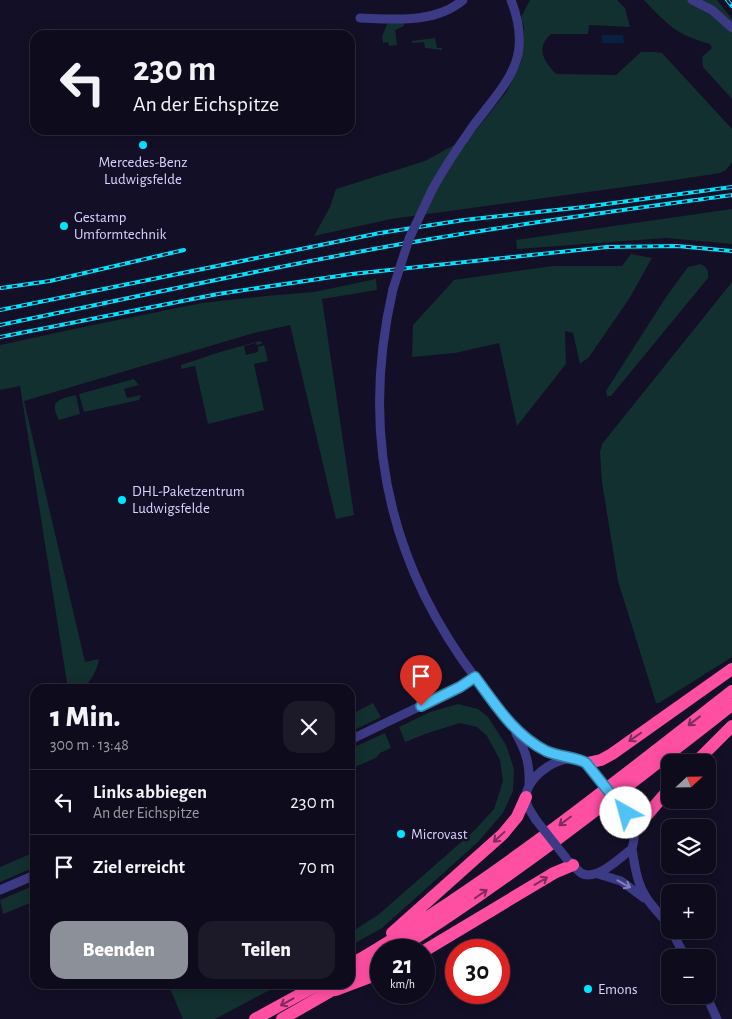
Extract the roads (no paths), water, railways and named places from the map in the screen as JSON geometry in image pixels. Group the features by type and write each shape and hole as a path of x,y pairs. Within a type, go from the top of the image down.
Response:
{"highway":[{"path":"586,763 601,760 612,754 732,669"},
{"path":"355,961 432,916 525,852 732,691"},
{"path":"413,939 517,869 732,706"},
{"path":"704,754 732,726"},
{"path":"355,960 404,924 503,834 517,817 527,790"},
{"path":"635,830 661,798"},
{"path":"435,944 570,862"},
{"path":"355,976 370,967"},
{"path":"355,983 370,977"},
{"path":"255,1019 309,989"},
{"path":"282,1019 335,989"},
{"path":"328,993 339,989"}],"street":[{"path":"360,18 418,18 437,14 463,0"},
{"path":"510,0 517,17 520,35 518,55 514,68 505,85 454,153 432,190 409,239 393,289 385,331 379,393 383,456 390,497 404,549 422,592 441,629 511,725 525,739 548,752 586,763 626,813 635,830 632,848 636,876 647,900"},
{"path":"692,0 712,10 732,28"},
{"path":"355,738 460,687 475,677"},
{"path":"511,725 527,756 530,771 527,806 536,820 570,862 582,873 587,875 598,874 621,881 647,900 661,917"},
{"path":"527,790 557,761 566,758"},
{"path":"598,874 632,848"},
{"path":"0,890 30,877"},
{"path":"710,1004 717,1019"}],"water":[{"path":"602,35 623,35 624,43 602,43"}],"railway":[{"path":"727,0 732,6"},
{"path":"0,310 380,233 464,220 584,207 732,187"},
{"path":"0,325 356,252 529,223 732,195"},
{"path":"0,337 218,294 352,274 607,247 677,246 732,251"},
{"path":"1,288 50,281 184,250"}],"place":[{"name":"Mercedes-Benz Ludwigsfelde","path":"143,145"},
{"name":"Gestamp Umformtechnik","path":"64,226"},
{"name":"DHL-Paketzentrum Ludwigsfelde","path":"122,500"},
{"name":"Microvast","path":"401,834"},
{"name":"Emons","path":"588,989"}]}
